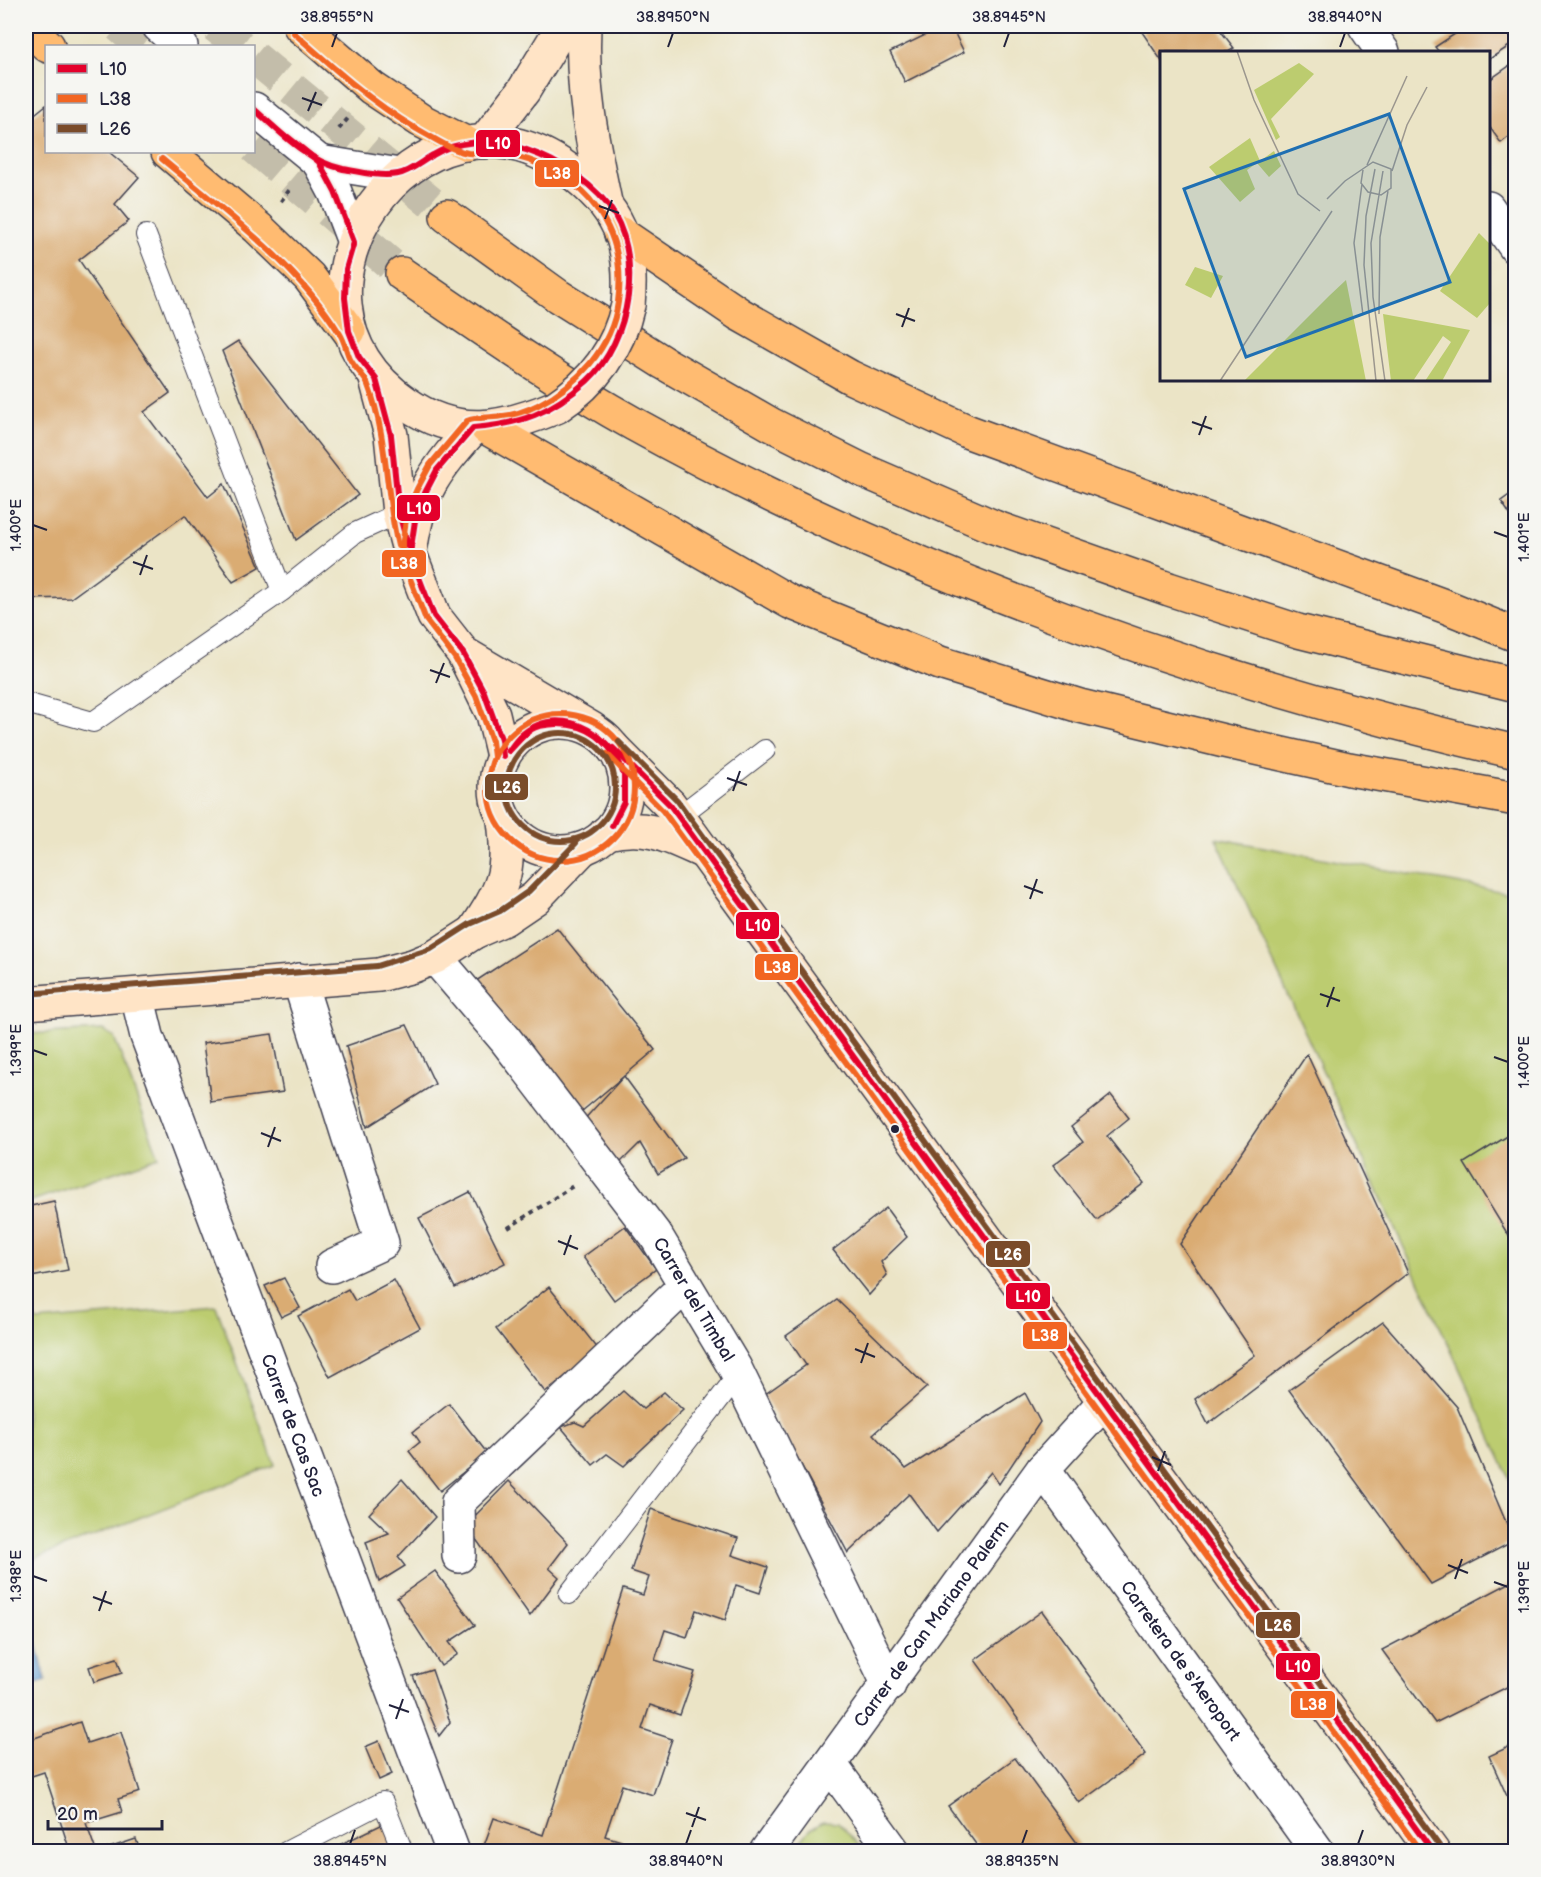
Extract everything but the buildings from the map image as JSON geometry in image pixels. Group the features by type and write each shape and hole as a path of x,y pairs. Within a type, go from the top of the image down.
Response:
{"highway":[{"path":"26,26 47,45"},
{"path":"300,26 372,88 420,120 475,143"},
{"path":"169,153 258,228 309,277 349,331"},
{"path":"447,216 558,296 664,363 772,425 862,470 994,527 1169,589 1298,631 1515,686"},
{"path":"621,234 739,314 850,377 969,432 1448,607 1515,635"},
{"path":"402,274 520,354 631,422 757,490 970,585 1145,648 1274,690 1409,728 1515,752"},
{"path":"480,428 790,602 940,663 1080,706 1224,741 1349,769 1515,800"}],"main road":[{"path":"475,143 524,90 563,26"},
{"path":"584,26 582,70 585,100 605,202 621,234 628,266 628,305 616,343 603,366 586,385 556,406 518,422 480,428 439,420 413,408 376,379 359,357 349,331 345,298 346,269 354,242 373,203 399,174 426,157 475,143 538,152 581,179 605,202"},
{"path":"376,379 391,435 399,513 410,554 434,616 463,653 493,714 503,756"},
{"path":"410,554 416,514 436,470 480,428"},
{"path":"463,653 602,739 670,805 1433,1851"},
{"path":"26,1003 379,975 413,966 435,957 474,932 504,919 535,898 594,841 623,808 626,792 622,765 602,739 570,723 552,722 533,728 517,738 503,756 495,782 497,804 504,821 508,853 505,878 495,901 474,932"},
{"path":"504,821 518,837 539,849 561,852 630,828 646,830 704,852"}],"street":[{"path":"159,26 180,45"},
{"path":"1365,26 1382,51"},
{"path":"255,110 319,162 335,192 354,242"},
{"path":"319,162 399,174"},
{"path":"1490,211 1515,248"},
{"name":"Carrer del Timbal","path":"435,957 505,1039 656,1236 738,1375 889,1685"},
{"path":"300,980 382,1243 332,1266"},
{"name":"Carrer de Cas Sac","path":"137,995 147,1036 453,1851"},
{"path":"459,1556 458,1502 686,1286"},
{"name":"Carrer de Can Mariano Palerm","path":"766,1851 889,1685 1043,1470 1104,1402"},
{"name":"Carretera de s'Aeroport","path":"1043,1470 1318,1851"},
{"path":"830,1764 894,1851"}],"lane":[{"path":"146,235 282,591"},
{"path":"26,703 93,722 282,591 355,533 399,513"},
{"path":"678,817 765,750"},
{"path":"569,1594 738,1375"},
{"path":"286,1851 383,1802 403,1851"}],"path":[{"path":"508,1228 603,1167"}],"green space":[{"path":"1216,838 1515,894 1515,1490"},
{"path":"103,1030 114,1037 159,1157 26,1203 26,1034"},
{"path":"26,1283 37,1321 216,1306 275,1465 26,1562"},
{"path":"823,1821 838,1822 864,1851 794,1851 810,1829"}],"water":[{"path":"31,1621 46,1681 26,1687 26,1622"}],"tunnel":[{"path":"119,26 141,45"},
{"path":"215,26 240,45"},
{"path":"255,58 447,216"},
{"path":"255,148 402,274"}],"transit line":[{"name":"L38","path":"294,33 367,95 399,118 441,143 468,153 514,156 539,164 562,176 581,190 596,208 608,228 616,251 619,275 618,302 608,335 590,363 566,387 534,407 512,415 467,421 430,465 407,512 401,555 426,620 455,658 476,696 492,741 494,757"},
{"name":"L10","path":"255,110 295,145 318,160 343,169 370,174 402,173 442,150 462,144 493,142 526,150 552,161 577,176 608,205 620,225 627,248 628,296 623,321 614,344 602,364 574,392 548,409 521,420 473,428 437,470 416,514 410,554 434,616 463,653 484,692 501,739 503,756"},
{"name":"L10","path":"288,137 319,162 335,192 354,242 346,269 345,298 349,331 359,357 376,379 391,435 399,513 408,546"},
{"name":"L38","path":"162,159 281,261 322,308 340,334 350,359 367,382 374,405 383,445 398,546"},
{"name":"L38","path":"561,714 589,719 613,735 629,759 634,787 629,815 613,839 589,855 561,860 533,855 509,839 493,815 488,787 493,759 509,735 533,719 561,714"},
{"name":"L10","path":"509,751 522,735 538,725 555,721 572,723 589,730 604,741 616,757 624,775"},
{"name":"L10","path":"509,751 534,728 555,724 579,727 590,731 607,745 614,753 624,775"},
{"name":"L26","path":"561,733 582,737 599,749 611,766 615,787 611,808 599,825 582,837 561,841 540,837 523,825 511,808 507,787 511,766 523,749 540,737 561,733"},
{"name":"L26","path":"619,742 677,800 1440,1847"},
{"name":"L10","path":"613,748 670,805 1433,1852"},
{"name":"L38","path":"607,754 663,811 1421,1852"},
{"name":"L10","path":"612,826 624,802 624,775"},
{"name":"L26","path":"26,994 377,966 431,949 470,924 500,911 529,891 576,843"}]}
